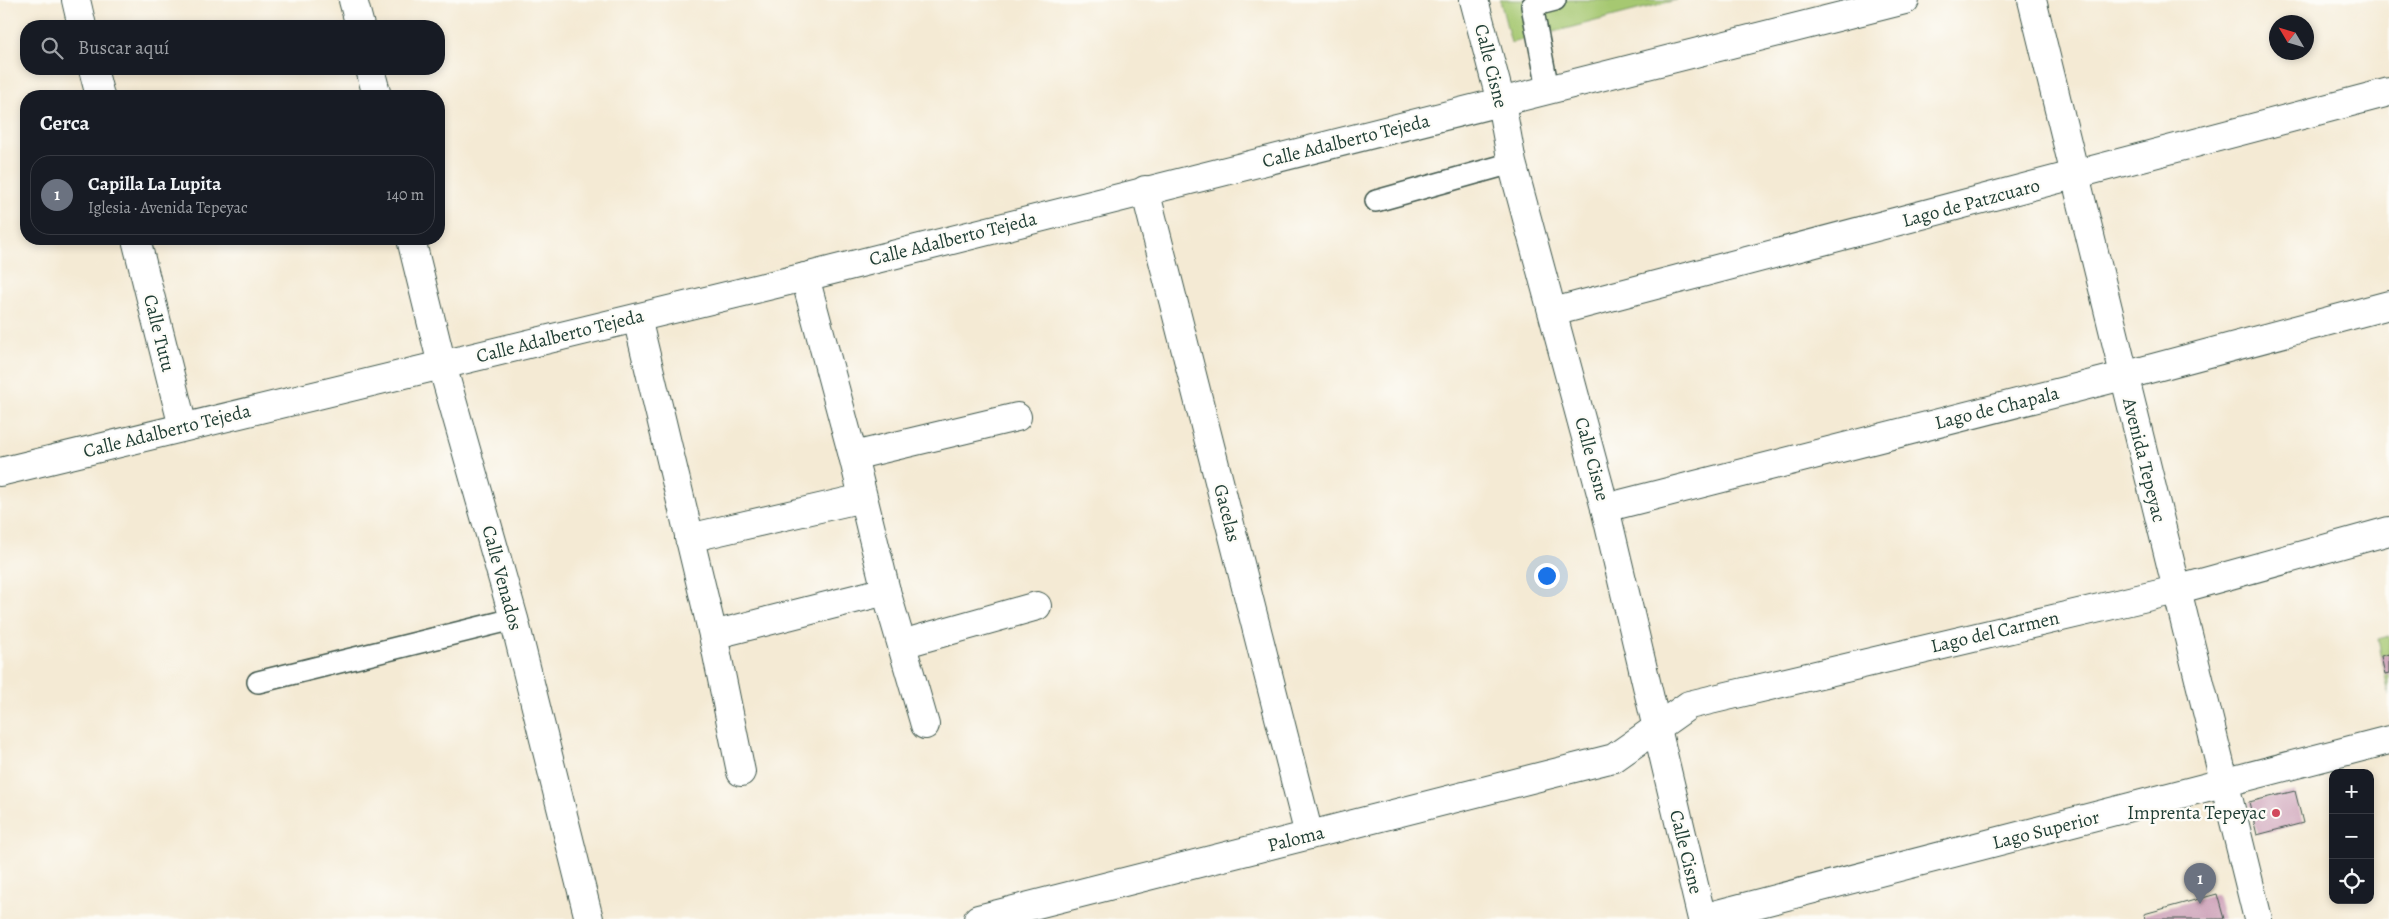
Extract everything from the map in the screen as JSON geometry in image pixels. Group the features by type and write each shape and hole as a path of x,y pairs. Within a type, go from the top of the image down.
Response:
{"street":[{"path":"76,0 81,20"},
{"path":"353,0 358,20"},
{"name":"Calle Cisne","path":"1474,0 1501,102 1512,163 1605,508 1702,919"},
{"name":"Calle Adalberto Tejeda","path":"0,472 805,277 1905,0"},
{"name":"Avenida Tepeyac","path":"2032,0 2077,176 2123,376 2258,919"},
{"path":"95,75 98,90"},
{"path":"372,75 375,90"},
{"name":"Lago de Patzcuaro","path":"1553,312 2077,176 2389,92"},
{"name":"Gacelas","path":"1145,190 1309,835"},
{"name":"Calle Tutu","path":"138,245 183,427"},
{"name":"Calle Venados","path":"412,245 442,365 514,619 589,919"},
{"path":"805,277 853,456 886,591 925,725"},
{"name":"Lago de Chapala","path":"1605,508 2123,376 2389,305"},
{"path":"637,318 713,634 741,772"},
{"path":"853,456 1017,417"},
{"path":"689,538 863,498"},
{"name":"Lago del Carmen","path":"1614,758 1689,705 2176,590 2389,531"},
{"path":"713,634 886,591"},
{"path":"902,644 1036,606"},
{"name":"Lago Superior","path":"1702,919 2224,785 2389,740"},
{"name":"Paloma","path":"978,919 1614,758"}],"lane":[{"path":"1548,89 1532,6 1554,0"},
{"path":"1376,201 1512,163"},
{"path":"258,682 514,619"}],"green space":[{"path":"1500,0 1676,0 1511,43"},
{"path":"2389,636 2389,695 2378,639"}],"building":[{"path":"2389,654 2389,674 2385,675 2381,656"},
{"name":"Imprenta Tepeyac","path":"2295,791 2303,823 2257,835 2249,802"},
{"path":"2217,894 2224,919 2145,919 2144,914"}],"place":[{"name":"Imprenta Tepeyac","path":"2276,813"},
{"name":"Capilla La Lupita","path":"2200,904"}]}
